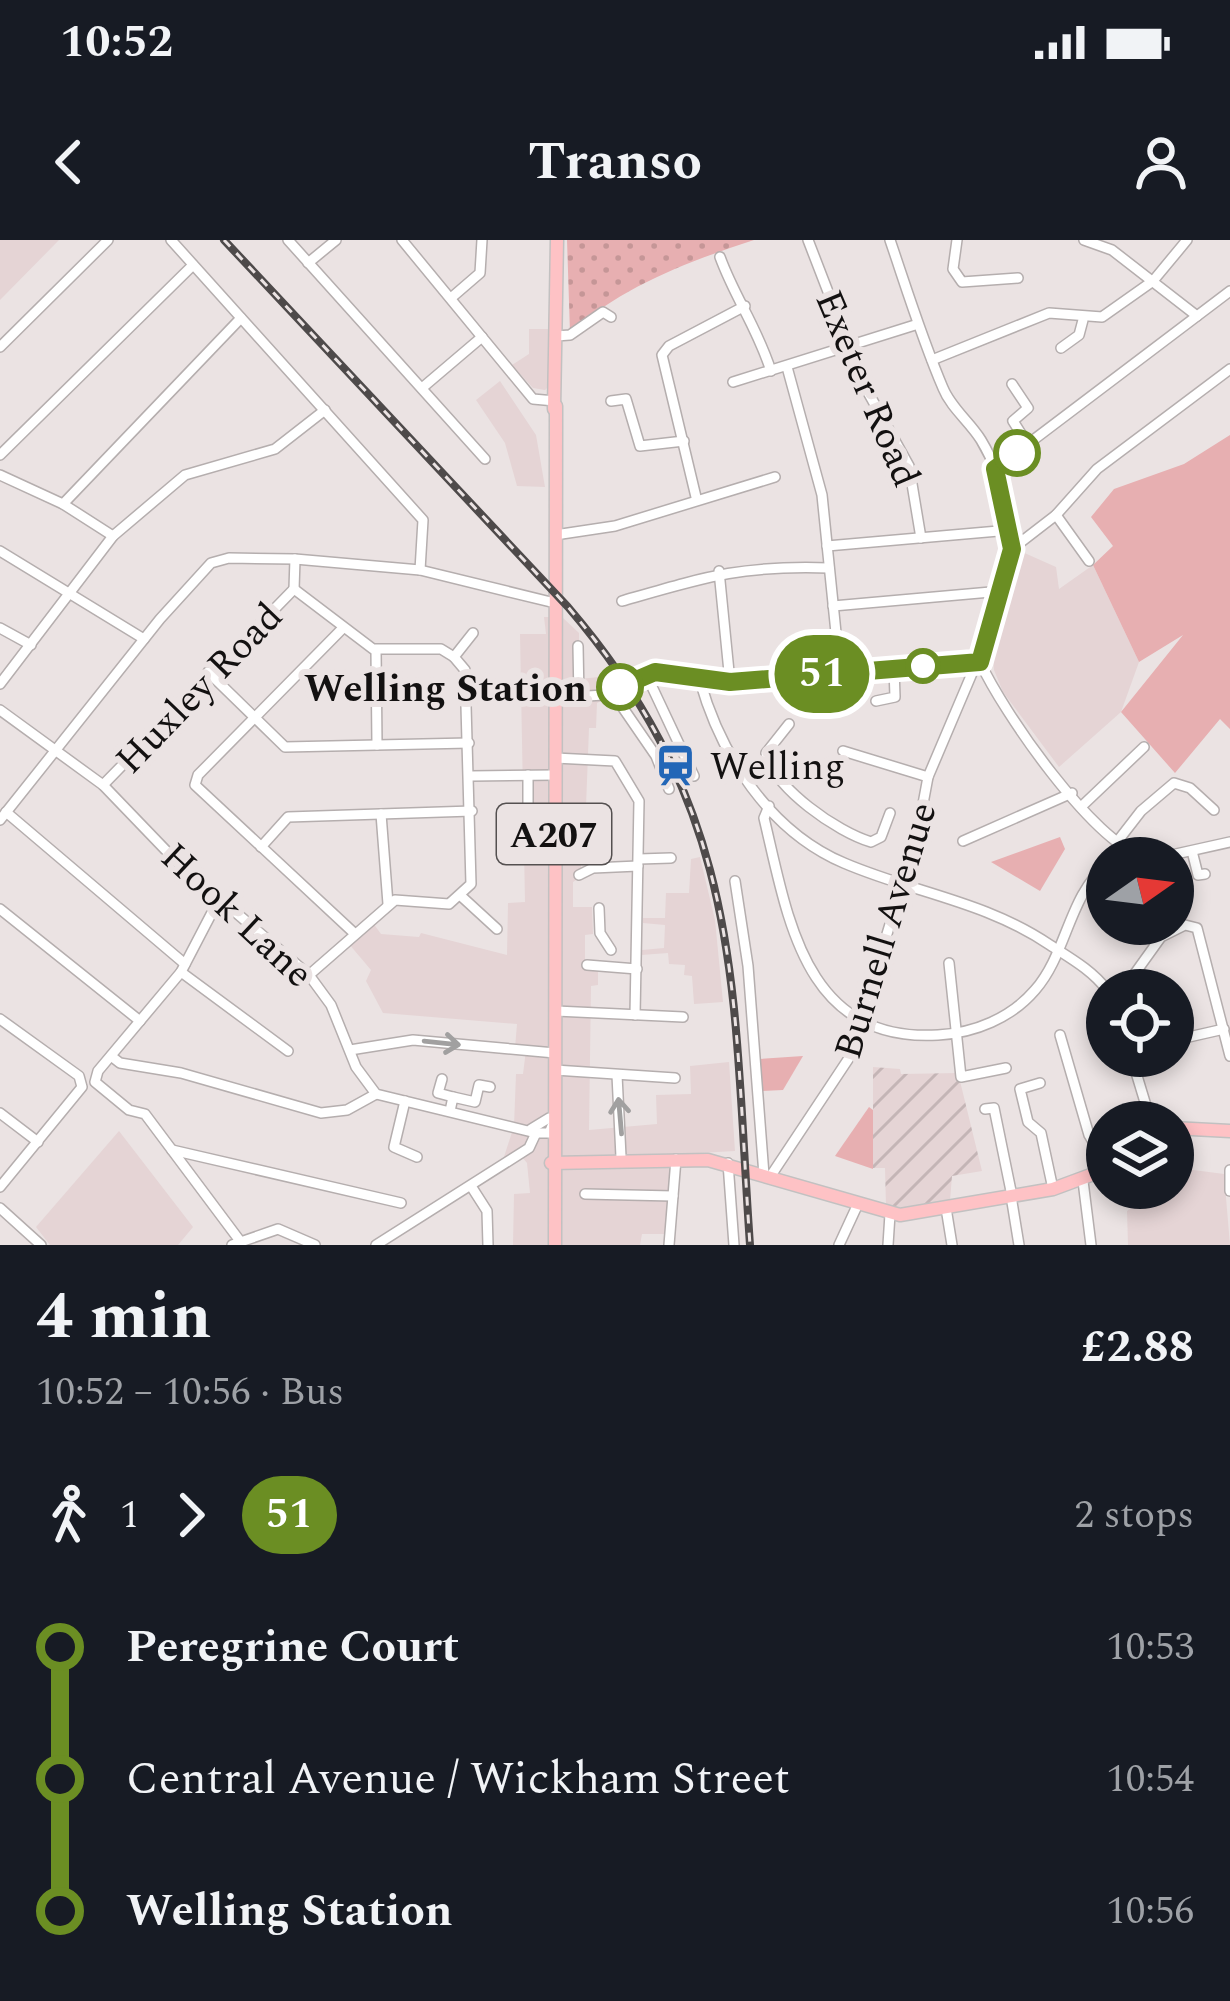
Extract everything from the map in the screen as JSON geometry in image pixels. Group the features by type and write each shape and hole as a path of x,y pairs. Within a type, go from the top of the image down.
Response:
{"main road":[{"name":"A207","path":"555,1245 554,1163 543,1127 554,1096 556,1012 557,240"},
{"path":"1194,1129 1230,1131"},
{"path":"554,1163 676,1159 728,1163 890,1214 946,1208 1086,1179"}],"street":[{"path":"0,347 108,240"},
{"path":"171,240 424,520 420,570"},
{"path":"288,240 485,459"},
{"path":"308,262 336,240"},
{"path":"402,240 530,394 556,400"},
{"path":"451,298 480,273 482,240"},
{"name":"Exeter Road","path":"808,240 849,348 909,466 921,538"},
{"name":"Burnell Avenue","path":"767,1176 834,1088 862,1020 928,777 976,666 1012,549 995,469 980,438 945,394 915,325 890,240"},
{"path":"957,240 953,268 962,281 1018,278"},
{"path":"1084,240 1114,245 1197,316"},
{"path":"932,360 1048,313 1083,320 1102,317 1153,281 1187,240"},
{"path":"720,257 771,371"},
{"path":"0,455 193,265"},
{"path":"995,469 1230,291"},
{"path":"696,497 662,355 745,306"},
{"path":"556,336 570,335 603,312 611,316"},
{"path":"63,504 242,318"},
{"path":"1061,348 1078,335 1083,320"},
{"path":"733,382 915,325"},
{"path":"422,388 482,337"},
{"path":"787,367 821,495 840,672"},
{"path":"1012,549 1056,515 1097,469 1230,369"},
{"path":"501,381 512,372"},
{"path":"1012,384 1028,408 1013,422 1028,445"},
{"path":"611,401 626,399 640,446 684,441"},
{"path":"0,684 113,536 185,475 275,449 325,410"},
{"path":"541,439 556,436"},
{"path":"0,475 63,504 113,536"},
{"path":"555,535 615,526 696,497 775,477"},
{"path":"1056,515 1089,561"},
{"path":"827,546 1010,530"},
{"path":"0,551 74,592 144,639"},
{"path":"288,1052 3,816 144,639 212,563 229,558 295,559 420,570 555,603"},
{"path":"295,559 294,589 342,628 376,650 441,649 465,670 471,776 472,879 461,896 449,904 400,898 388,904 309,975"},
{"path":"622,601 719,571 761,566 829,568"},
{"path":"719,571 730,682"},
{"name":"Huxley Road","path":"103,785 208,672 294,589"},
{"path":"833,606 1002,591"},
{"path":"0,628 31,645"},
{"path":"342,628 198,775 195,785 354,933"},
{"path":"454,657 473,633"},
{"path":"578,646 583,671 579,698"},
{"path":"376,650 377,745"},
{"path":"554,698 612,692 646,674 667,671 700,681 730,682 976,666 1072,794 1112,837"},
{"path":"876,701 895,697 894,668"},
{"path":"208,672 285,747 469,742"},
{"path":"646,674 694,776"},
{"path":"700,681 719,739 762,804 842,862 979,905 1060,952 1086,973"},
{"path":"612,692 656,756 669,789"},
{"name":"Hook Lane","path":"0,710 103,785 219,899 309,975 331,1005 376,1094"},
{"path":"789,724 766,753 769,766 860,838 881,837 890,813"},
{"path":"1082,806 1144,747"},
{"path":"843,751 928,777"},
{"path":"555,758 618,764 639,801 635,1015"},
{"path":"749,785 769,766"},
{"path":"507,819 528,819 527,775"},
{"path":"471,776 555,775"},
{"path":"1121,837 1141,811 1174,783 1185,784 1214,810"},
{"path":"963,841 1072,794"},
{"path":"762,804 805,964 831,999 862,1020 915,1035 957,1034 994,1021 1021,1004 1060,952 1086,889"},
{"path":"261,847 288,817 472,811"},
{"path":"382,814 388,904"},
{"path":"1194,851 1230,842"},
{"path":"579,875 593,868 671,858"},
{"path":"1194,859 1198,875"},
{"path":"735,881 748,966 767,1176"},
{"path":"461,896 497,928"},
{"path":"219,899 183,968 95,1082 129,1109 145,1114 236,1243 278,1229 315,1245"},
{"path":"599,908 600,933 611,951 611,969"},
{"path":"0,909 140,1022"},
{"path":"1139,969 1161,937 1185,925 1201,932 1230,1056"},
{"path":"949,963 961,1077 1006,1068"},
{"path":"587,965 637,969"},
{"path":"1214,989 1230,982"},
{"path":"556,1012 683,1017"},
{"path":"0,1018 82,1083 0,1187"},
{"path":"1194,1036 1224,1029"},
{"path":"1060,1035 1086,1126"},
{"path":"350,1050 413,1040 555,1053"},
{"path":"111,1056 120,1063 181,1073 321,1113 347,1110 376,1094 543,1127 529,1148 376,1245"},
{"path":"555,1070 675,1078"},
{"path":"616,1075 617,1159"},
{"path":"442,1078 438,1094 475,1102 479,1085 490,1087"},
{"path":"1040,1083 1020,1089 1028,1122 1041,1133 1053,1189"},
{"path":"450,1111 453,1097"},
{"path":"405,1101 394,1150 417,1157"},
{"path":"985,1109 994,1108 1019,1245"},
{"path":"0,1113 38,1142"},
{"path":"172,1150 400,1204"},
{"path":"669,1245 676,1159"},
{"path":"728,1163 734,1245"},
{"path":"1230,1170 1230,1191"},
{"path":"1083,1181 1091,1245"},
{"path":"470,1186 487,1211 488,1245"},
{"path":"585,1194 673,1196"},
{"path":"839,1245 857,1205"},
{"path":"0,1208 41,1245"},
{"path":"946,1208 952,1245"},
{"path":"888,1245 890,1214"}],"shaded area":[{"path":"0,240 59,240 0,300"},
{"path":"567,240 754,240 657,277 570,333"},
{"path":"529,329 551,329 551,384 545,390 533,388 512,365 529,354"},
{"path":"500,381 536,435 545,487 517,486 505,443 476,400"},
{"path":"1230,435 1230,729 1220,719 1175,773 1121,712 1183,635 1139,662 1093,565 1113,546 1091,517 1114,489 1184,464"},
{"path":"1020,551 1056,567 1059,589 1093,565 1139,662 1121,712 1059,767 1003,692 994,670 992,643"},
{"path":"544,617 562,617 579,633 579,679 609,676 621,692 597,703 596,728 589,728 586,807 590,823 605,823 605,838 581,838 581,877 573,882 573,907 592,907 593,934 585,935 585,965 598,971 598,985 591,986 589,1130 657,1124 656,1095 691,1094 690,1066 729,1062 735,1151 681,1154 670,1189 668,1234 642,1234 640,1245 513,1245 514,1194 530,1193 527,1163 522,1157 503,1160 514,1126 516,1074 523,1074 526,1050 515,1048 517,1024 383,1013 366,981 371,970 349,944 373,923 381,934 419,937 421,933 507,955 508,903 525,902 520,634 546,634"},
{"path":"1060,837 1065,849 1040,891 991,862"},
{"path":"700,857 715,920 723,1002 694,1004 692,976 684,975 685,965 669,964 668,953 641,955 642,950 664,948 665,925 643,923 643,918 665,918 666,893 689,893 691,859"},
{"path":"803,1056 783,1090 762,1091 760,1059"},
{"path":"873,1067 900,1069 901,1074 958,1073 956,1080 982,1171 952,1176 950,1201 910,1209 886,1206 885,1168 873,1168"},
{"path":"869,1107 873,1110 873,1169 835,1156"},
{"path":"119,1131 193,1227 178,1245 50,1245 36,1227"},
{"path":"1194,1170 1224,1174 1230,1245 1128,1245 1127,1211 1194,1209"}],"railway":[{"path":"224,240 568,607 626,684 669,759 699,833 719,908 739,1067 750,1245"}],"bus line":[{"name":"51","path":"620,687 667,671 700,681 730,682 980,662 1012,549 995,469 1017,453"}],"place":[{"name":"Welling Station","path":"620,687"},
{"name":"Welling","path":"676,765"}]}
